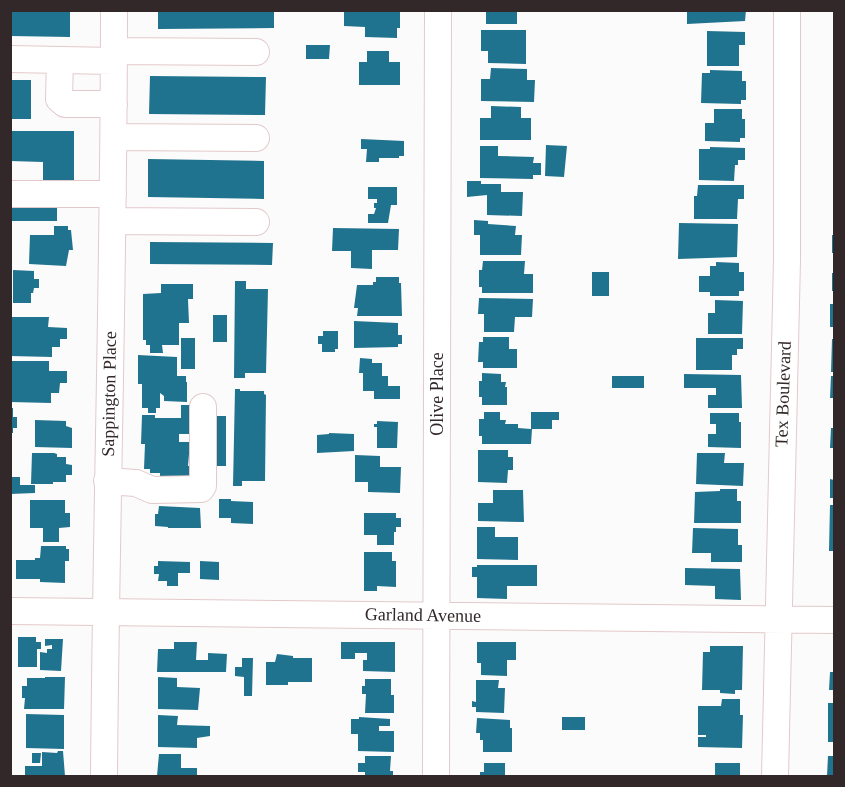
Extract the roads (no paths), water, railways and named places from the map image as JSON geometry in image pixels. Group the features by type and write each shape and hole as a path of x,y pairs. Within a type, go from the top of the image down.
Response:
{"street":[{"name":"Sappington Place","path":"104,777 114,10"},
{"name":"Olive Place","path":"436,777 438,10"},
{"name":"Tex Boulevard","path":"775,777 787,260 787,10"},
{"path":"10,59 60,60 256,52"},
{"path":"60,60 60,99 65,104 114,104"},
{"path":"114,137 256,138"},
{"path":"10,194 113,194"},
{"path":"113,221 256,222"},
{"path":"107,481 136,483 152,490 201,489 203,486 203,407"},
{"name":"Garland Avenue","path":"10,611 834,620"}]}
